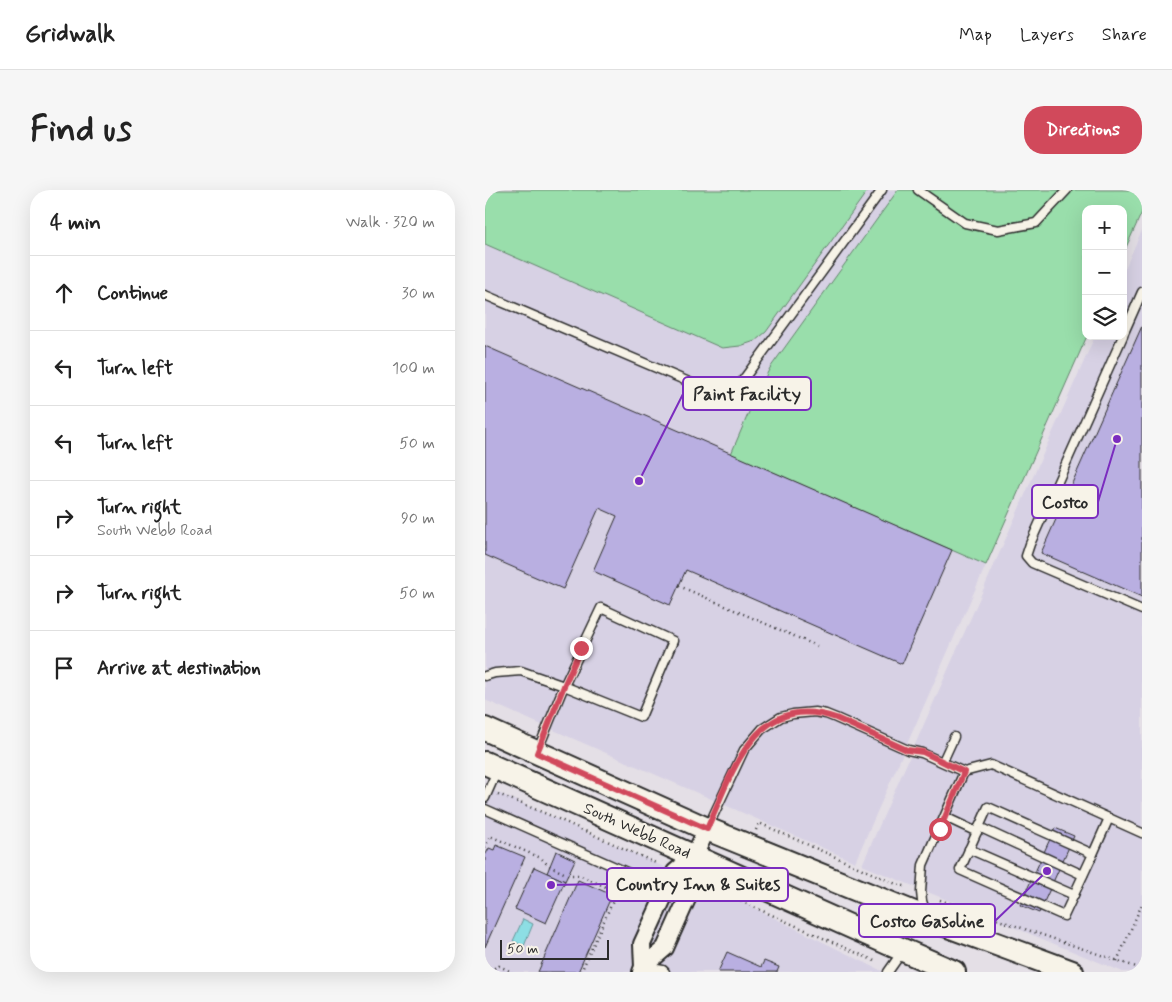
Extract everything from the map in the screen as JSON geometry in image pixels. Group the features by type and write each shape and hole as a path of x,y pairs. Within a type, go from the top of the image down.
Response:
{"main road":[{"name":"South Webb Road","path":"485,730 707,829 929,919 1072,972"},
{"name":"South Webb Road","path":"491,766 954,972"}],"street":[{"path":"642,969 642,944 675,872 694,856 707,829"},
{"path":"642,969 665,948 695,881 694,856"}],"lane":[{"path":"485,295 729,399 882,190"},
{"path":"918,190 965,223 998,230 1036,223 1067,190"},
{"path":"1127,327 1142,292"},
{"path":"1121,340 1026,556 1032,563 1142,610"},
{"path":"485,676 495,673 521,671 564,686 641,717 673,641 601,608 564,686 537,753"},
{"path":"707,829 744,750 761,729 781,717 804,712 826,714 907,750 923,752 964,772 991,765 1142,833"},
{"path":"943,762 954,737"},
{"path":"485,798 491,766"},
{"path":"929,919 923,908 921,892 923,865 964,772"},
{"path":"1093,854 988,807 960,870 1064,916 1093,854 1109,818"},
{"path":"485,809 631,874 639,881 641,893"},
{"path":"945,817 1083,875"},
{"path":"969,849 1074,895"},
{"path":"888,972 903,950"},
{"path":"642,969 663,970 665,972"}],"path":[{"path":"679,586 817,646"},
{"path":"497,793 658,864"},
{"path":"756,831 759,823 896,884 908,887"},
{"path":"485,848 490,836 541,858 549,866 568,875 579,876 617,892 581,972"},
{"path":"718,891 877,962"},
{"path":"940,900 1142,969"},
{"path":"1117,960 1142,904"},
{"path":"485,972 499,966 513,972"}],"shaded area":[{"path":"485,190 1142,190 1142,212 1127,245 1127,205 1082,205 1082,340 1085,340 855,862 485,700"},
{"path":"1142,230 1142,972 1123,972 862,865 1093,340 1127,340 1127,264"},
{"path":"485,787 738,900 884,972 485,972"}],"green space":[{"path":"485,190 868,190 766,332 755,341 740,346 722,348 485,244"},
{"path":"898,190 1142,190 1142,212 1127,245 1127,205 1082,205 1082,340 1085,340 986,565 731,454 770,368"}],"water":[{"path":"523,919 533,924 524,946 513,941"}],"building":[{"path":"1142,326 1142,597 1041,553"},
{"path":"485,346 952,550 902,664 686,570 670,605 593,571 617,516 599,508 563,589 485,555"},
{"path":"1055,828 1074,836 1039,913 1020,905"},
{"path":"496,845 525,857 485,947 485,856 489,848 494,850"},
{"path":"556,851 575,860 565,881 547,873"},
{"path":"534,867 565,881 546,923 515,909"},
{"path":"578,880 612,895 578,972 538,972"},
{"path":"727,952 761,967 764,961 779,967 777,972 718,972"}],"place":[{"name":"Costco","path":"1117,439"},
{"name":"Paint Facility","path":"639,481"},
{"name":"Costco Gasoline","path":"1047,871"},
{"name":"Country Inn & Suites","path":"551,885"}],"route":[{"path":"581,648 537,753 707,829 744,750 761,729 781,717 793,714 815,712 826,714 907,750 923,752 964,772 940,829"}]}
